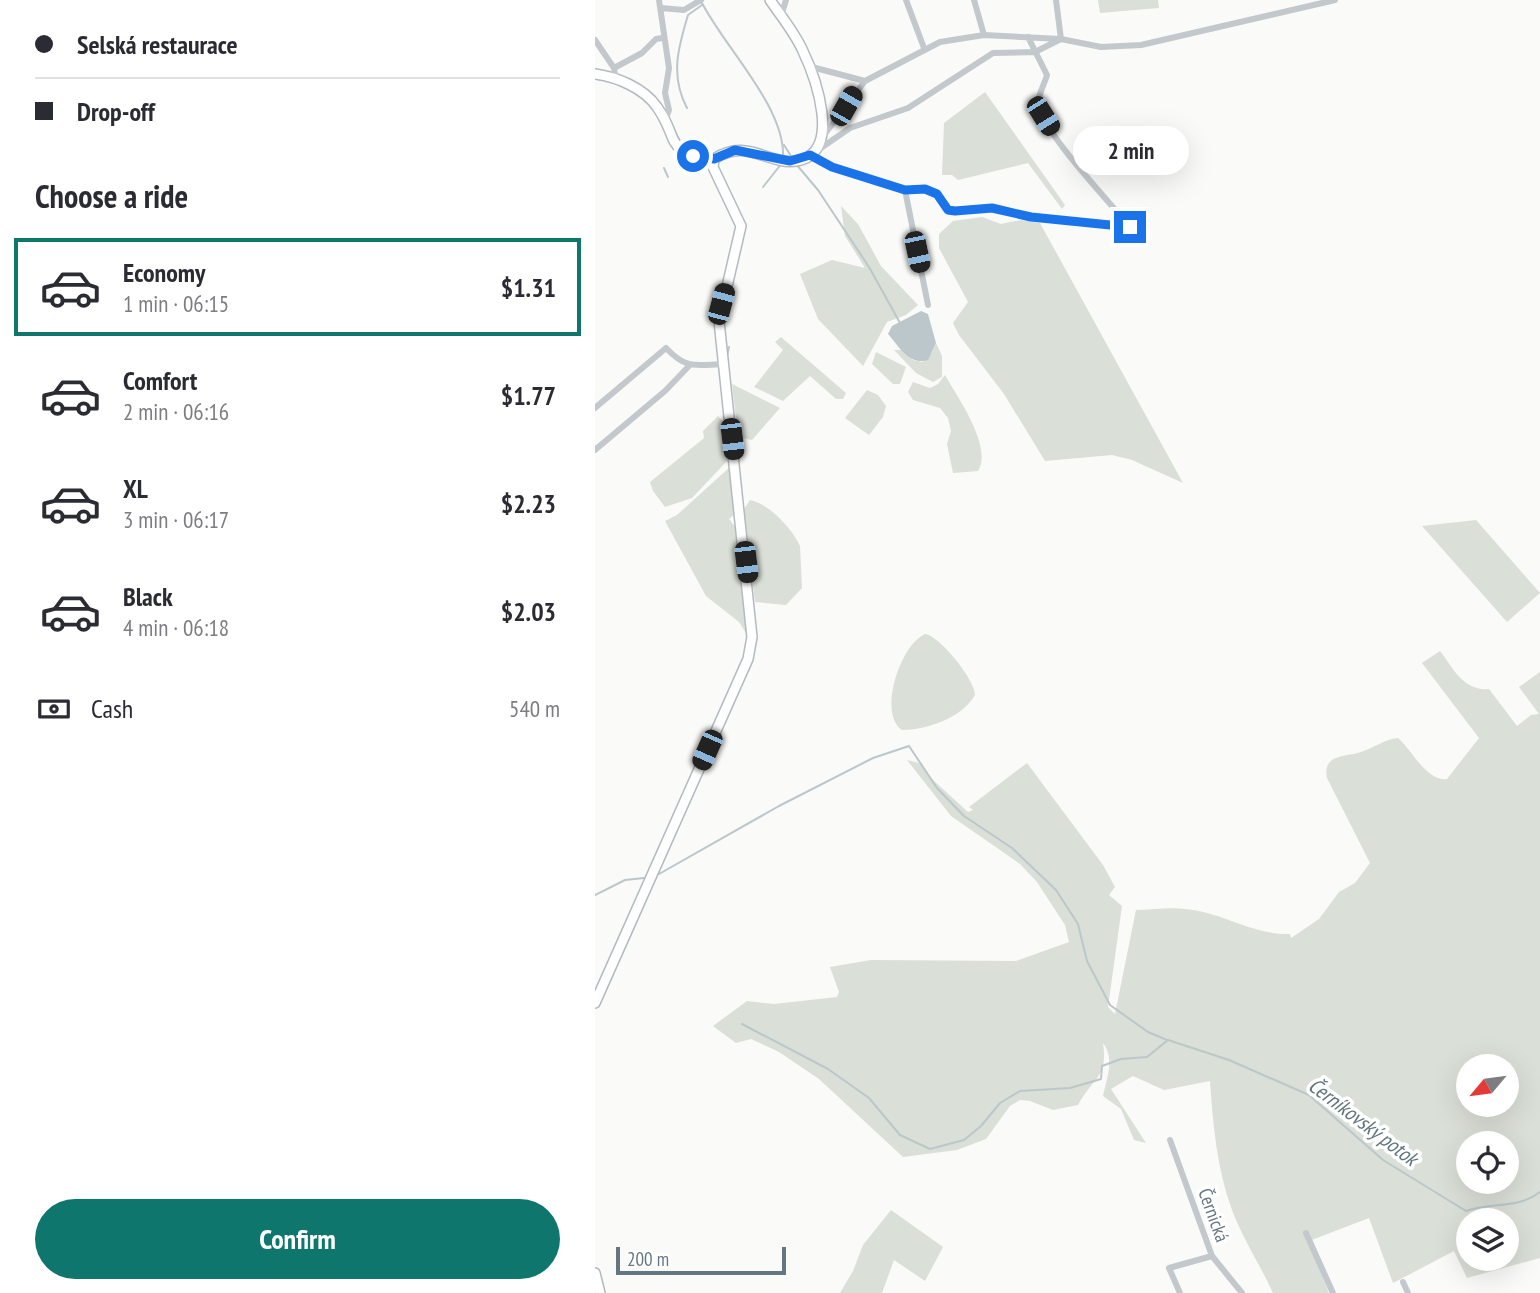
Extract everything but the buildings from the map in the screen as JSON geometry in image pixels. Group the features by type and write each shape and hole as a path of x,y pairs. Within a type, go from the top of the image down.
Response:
{"street":[{"path":"665,121 669,110 665,93 669,68 660,4 684,9 701,0"},
{"path":"770,0 796,38 808,66 824,120 824,135"},
{"path":"781,16 786,0"},
{"path":"906,0 924,48"},
{"path":"974,0 984,35"},
{"path":"1056,0 1061,39"},
{"path":"814,152 865,81 940,42 984,35 1061,39 1101,47 1141,45 1335,0"},
{"path":"814,152 832,167 905,190 925,189 937,194 948,210 992,208 1031,217 1130,227 1043,116 1039,95 1047,75 1028,37"},
{"path":"595,74 614,72 642,53 656,39 663,38"},
{"path":"595,40 614,72 657,106 677,148 693,156 714,159 735,150 783,159 814,152 850,128 908,108 993,54 1035,52 1061,39"},
{"path":"808,66 865,81"},
{"path":"595,1003 748,659 752,637 749,585 724,364 721,304 741,226 713,167 714,159"},
{"path":"905,190 928,305"},
{"path":"595,408 666,348 680,362 689,366 724,364"},
{"path":"595,450 665,391 689,366"},
{"name":"Černická","path":"1170,1140 1212,1256 1242,1293"},
{"path":"1306,1233 1333,1293"},
{"path":"1180,1293 1169,1268 1212,1256"},
{"path":"595,1273 600,1293"},
{"path":"1403,1282 1408,1293"}],"shaded area":[{"path":"1098,0 1158,0 1159,8 1100,13"},
{"path":"985,92 1065,205 1062,209 1028,163 958,180 952,175 942,175 944,123"},
{"path":"841,206 858,224 881,266 918,305 906,315 887,322 863,366 818,319 800,274 832,260 865,268 845,236"},
{"path":"982,217 1001,224 1021,220 1040,223 1183,483 1132,460 1112,455 1045,461 1004,394 959,335 953,323 968,302 939,248 939,234 953,221"},
{"path":"921,311 928,314 936,343 928,360 921,361 905,354 888,334 892,326"},
{"path":"781,337 846,393 843,399 836,399 810,376 783,401 754,387 783,350 775,342"},
{"path":"936,343 942,356 942,377 933,382 916,373 894,350 902,350 913,360 922,362 932,352"},
{"path":"876,352 906,367 900,384 893,384 872,364"},
{"path":"945,375 978,436 981,461 978,471 953,473 947,444 951,431 948,418 940,408 913,400 908,392 913,382 930,388 938,384"},
{"path":"732,384 780,408 752,440 738,437"},
{"path":"867,390 878,395 886,406 883,417 869,435 845,418"},
{"path":"718,416 725,424 728,460 692,498 665,507 650,482 704,438 703,431"},
{"path":"730,467 736,513 729,519 737,529 747,635 739,622 706,596 665,521 677,515"},
{"path":"750,500 758,502 780,518 800,546 802,588 786,605 755,602 744,509"},
{"path":"1476,520 1540,593 1507,622 1422,526"},
{"path":"925,634 939,642 956,660 970,680 975,695 961,710 943,721 922,728 902,730 895,721 892,709 895,679 908,651 916,640"},
{"path":"1440,651 1466,683 1480,689 1489,689 1517,726 1531,715 1539,714 1519,687 1540,672 1540,1258 1519,1264 1519,1208 1456,1208 1456,1255 1454,1251 1393,1283 1369,1218 1309,1241 1329,1293 1273,1293 1241,1231 1227,1194 1217,1147 1210,1081 1164,1090 1133,1076 1111,1089 1146,1143 1134,1140 1121,1109 1103,1096 1109,1055 1103,1043 1102,1070 1078,1105 1053,1110 1020,1100 1010,1106 986,1139 957,1150 903,1157 819,1079 779,1052 751,1039 736,1043 713,1026 747,1001 774,1004 837,997 839,992 830,967 871,960 1016,961 1069,942 1065,925 1037,882 1020,864 951,816 907,760 919,763 933,780 968,812 973,810 969,807 1027,763 1103,865 1115,887 1109,895 1122,906 1108,1007 1115,1014 1136,910 1173,908 1199,911 1263,931 1290,934 1291,938 1319,919 1339,892 1355,883 1370,863 1327,778 1326,770 1332,761 1398,738 1426,771 1440,779 1447,779 1479,738 1422,663"},
{"path":"891,1210 943,1247 925,1281 894,1260 882,1293 840,1293 853,1271 863,1245"},
{"path":"1464,1271 1493,1271 1467,1278"}],"waterway":[{"path":"701,1 775,118 783,158"},
{"path":"687,108 679,85 677,62 688,15 702,5"},
{"path":"784,145 791,156"},
{"path":"763,187 782,163"},
{"path":"796,164 818,190 869,267 900,323"},
{"path":"664,168 668,177"},
{"path":"727,356 729,347"},
{"path":"659,874 779,806 873,758 909,746 937,788 964,816 1012,848 1056,890 1078,924 1087,961 1110,1005 1148,1032 1167,1040"},
{"path":"595,895 625,880 644,878"},
{"name":"Černíkovský potok","path":"742,1024 828,1069 869,1098 900,1135 930,1149 964,1140 981,1126 1000,1103 1020,1091 1070,1088 1101,1079 1102,1066 1121,1059 1147,1057 1168,1040 1229,1060 1309,1095 1383,1160 1466,1211 1523,1201 1540,1192"}],"route":[{"path":"693,156 714,159 722,153 735,150 796,161 810,155 832,167 905,190 925,189 937,194 948,210 992,208 1031,217 1130,227"}]}
